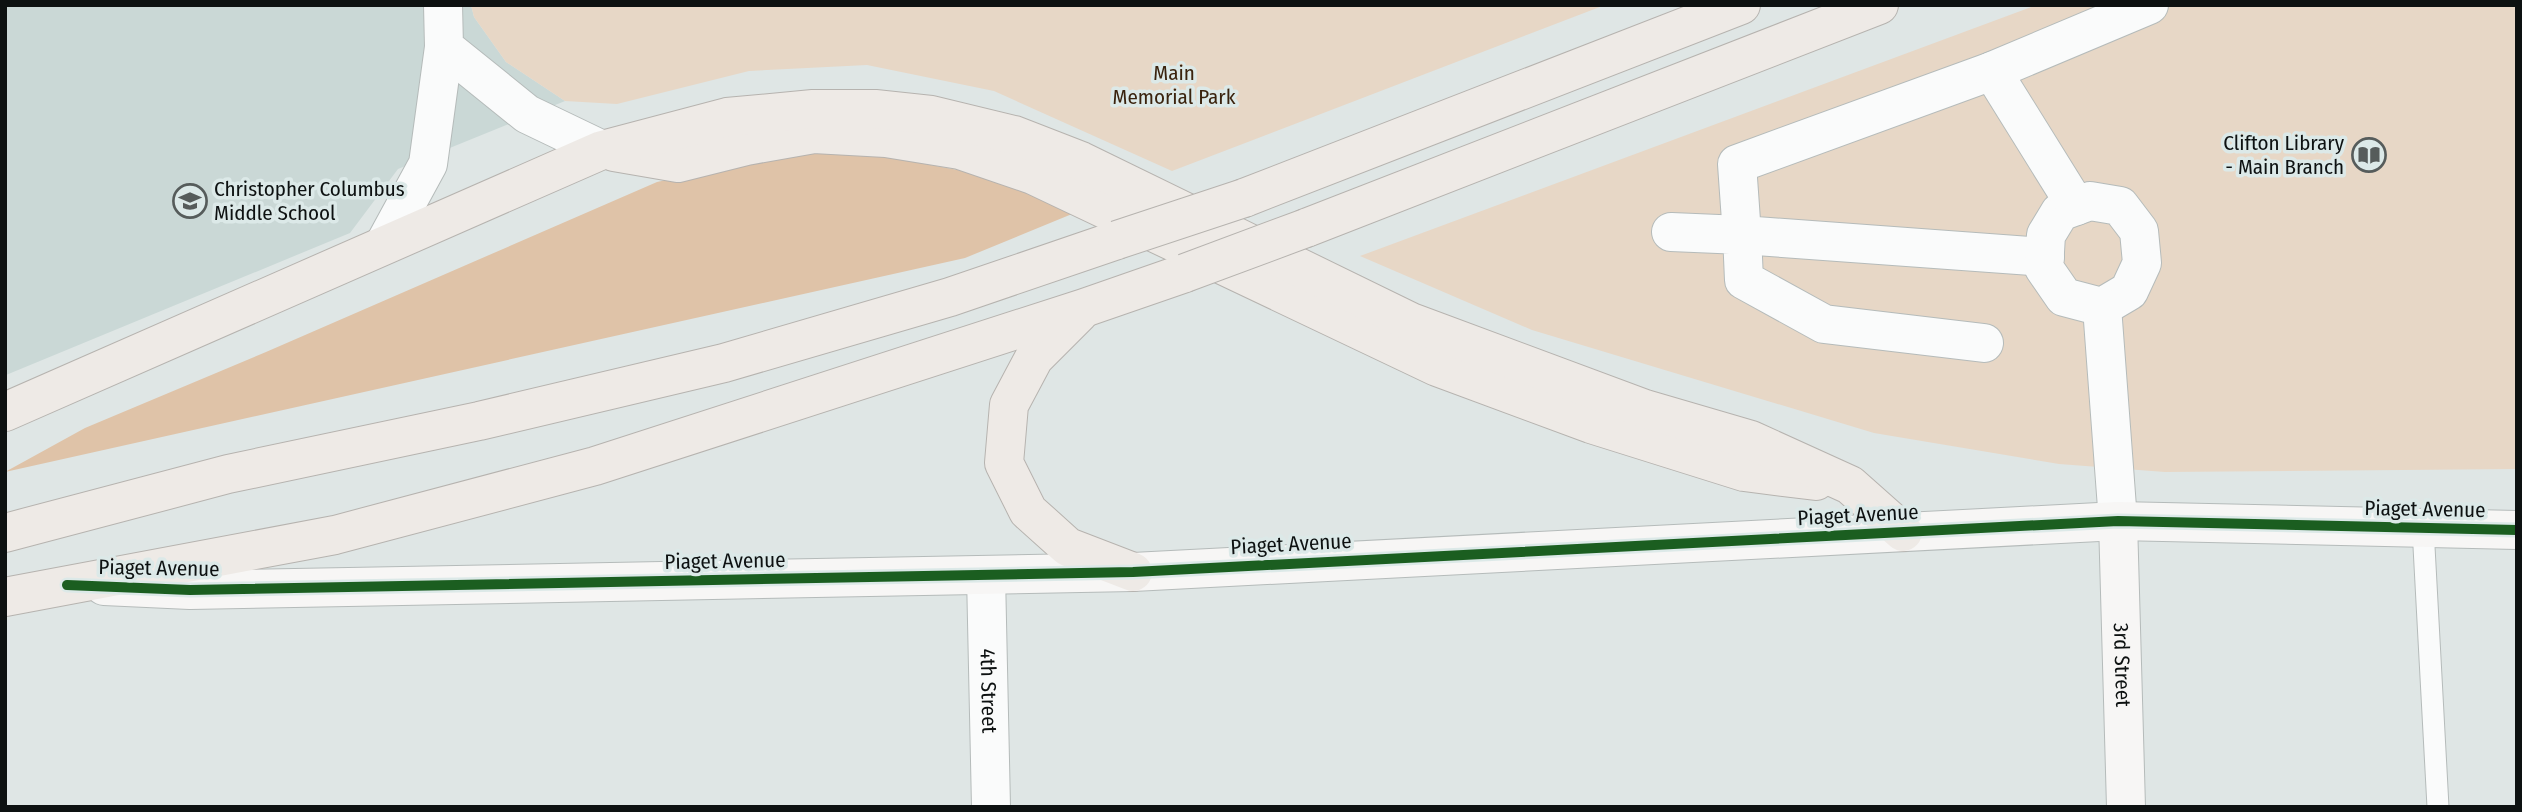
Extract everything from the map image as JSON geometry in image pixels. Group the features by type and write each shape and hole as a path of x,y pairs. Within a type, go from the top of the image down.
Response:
{"highway":[{"path":"5,533 228,474 479,421 724,363 950,297 1244,198 1741,5"},
{"path":"67,585 335,535 595,466 1185,273 1879,5"},
{"path":"5,412 602,150 727,117 813,109 875,109 932,115 1014,135 1081,161 1411,322 1645,409 1751,440 1850,485 1903,532"},
{"path":"1084,308 1034,358 1009,405 1004,463 1028,511 1068,547 1133,572"},
{"path":"5,508 228,474"},
{"name":"Piaget Avenue","path":"5,597 67,585"}],"street":[{"path":"385,243 428,164 444,47 443,5"},
{"path":"1984,343 1824,324 1744,280 1737,164 1992,71 2149,5"},
{"path":"444,47 527,114 602,150"},
{"path":"1992,71 2076,206"},
{"path":"2090,201 2120,206 2139,231 2142,263 2129,291 2102,307 2064,297 2044,268 2046,235 2060,212 2076,206 2090,201"},
{"path":"1671,232 2045,257"},
{"path":"2102,307 2118,521"},
{"name":"Piaget Avenue","path":"67,585 190,590 1133,572 2118,521 2517,530"},
{"name":"3rd Street","path":"2118,521 2126,807"},
{"name":"4th Street","path":"986,575 991,807"}],"lane":[{"path":"2423,528 2438,807"}],"shaded area":[{"name":"Christopher Columbus Middle School","path":"5,5 471,5 474,17 506,62 565,101 398,169 350,233 6,375"},
{"path":"823,145 974,173 1089,207 965,258 5,472 85,428 657,182"}],"green space":[{"name":"Main Memorial Park","path":"471,5 1605,5 1172,171 994,91 867,65 749,71 617,104 565,101 506,62 474,17"},
{"path":"2037,5 2517,5 2517,469 2165,472 2059,464 1874,433 1532,330 1360,256"}],"cycle path":[{"path":"67,585 190,590 1133,572 2118,521 2517,530"}],"place":[{"name":"Clifton Library - Main Branch","path":"2369,155"},
{"name":"Christopher Columbus Middle School","path":"190,201"}]}
